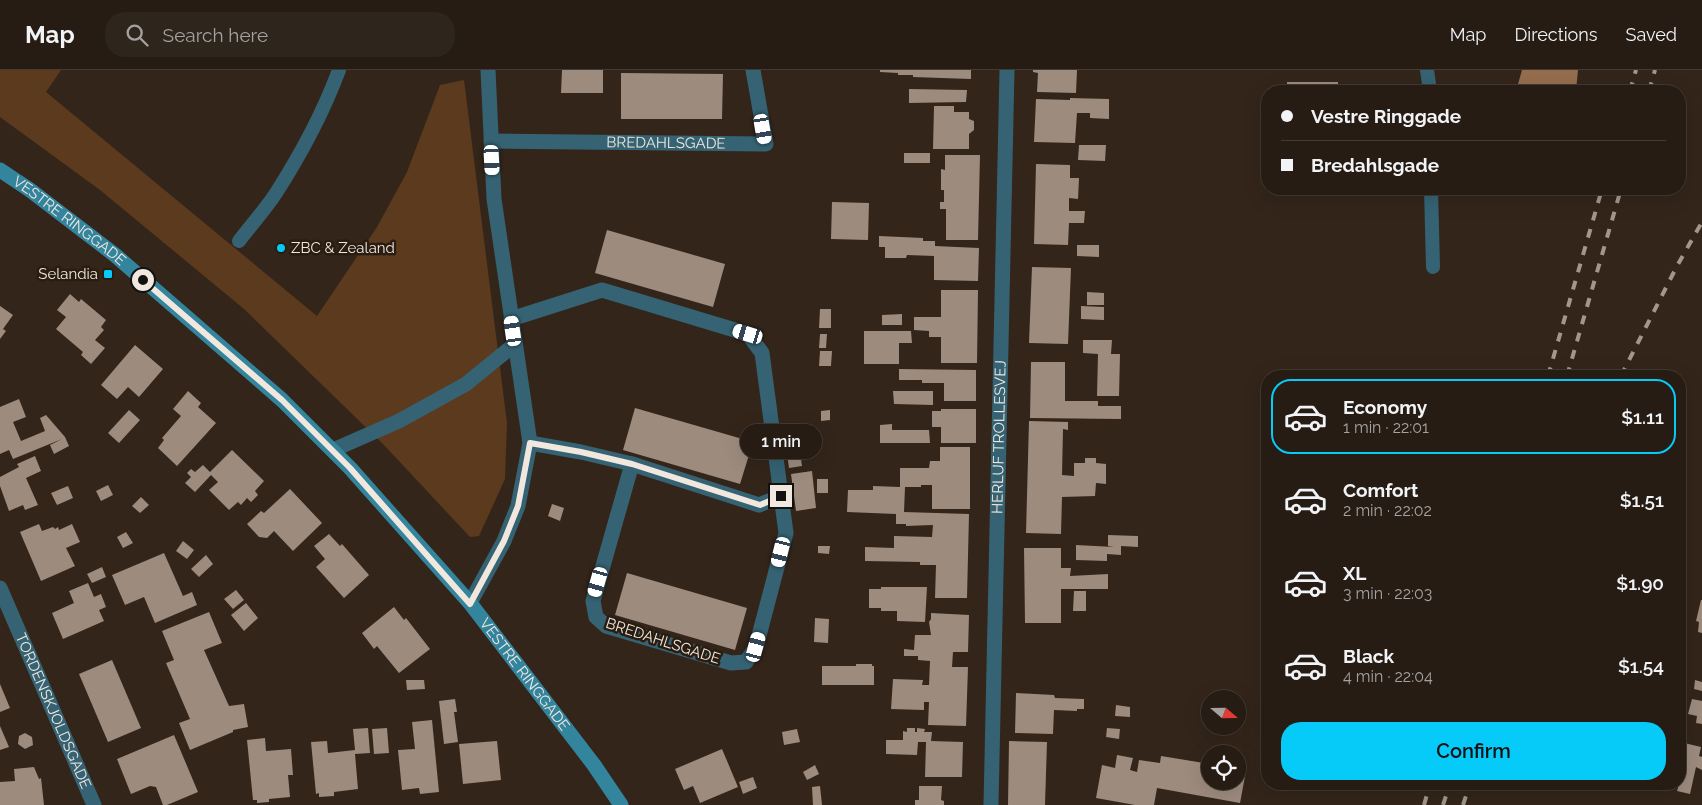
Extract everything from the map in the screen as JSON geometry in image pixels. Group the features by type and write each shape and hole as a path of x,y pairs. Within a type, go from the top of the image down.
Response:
{"street":[{"name":"BREDAHLSGADE","path":"491,141 766,144 753,70"},
{"name":"HERLUF TROLLESVEJ","path":"991,805 1008,70"},
{"path":"470,604 504,541 518,506 530,443 494,199 485,71"},
{"name":"VESTRE RINGGADE","path":"0,170 30,190 115,255 282,400 350,468 470,604 594,765 621,805"},
{"name":"BREDAHLSGADE","path":"511,319 602,290 748,334 762,354 786,534 756,647 746,662 731,663 606,626 596,617 593,601 632,464"},
{"path":"332,450 399,421 466,384 515,344"},
{"path":"530,443 632,464 760,505 781,496"},
{"name":"TORDENSKJOLDSGADE","path":"0,588 94,805"}],"lane":[{"path":"239,241 275,194 306,142 339,70"},
{"path":"1427,70 1429,85"},
{"path":"1431,195 1432,267"}],"shaded area":[{"path":"0,70 61,70 46,92 317,316 377,227 407,172 440,85 464,80 507,423 505,479 479,536 470,537 383,444 244,309 100,190 0,117"},
{"path":"1522,70 1578,70 1577,85 1518,85"}],"building":[{"path":"562,70 603,70 603,93 561,93"},
{"path":"880,70 971,70 971,79 913,77 913,75 880,72"},
{"path":"1033,70 1077,70 1076,93 1037,92 1038,73 1033,72"},
{"path":"621,73 723,74 722,119 621,119"},
{"path":"1287,82 1338,82 1338,85 1287,85"},
{"path":"909,89 967,90 966,102 909,103"},
{"path":"1070,98 1109,99 1109,119 1090,118 1090,113 1077,113 1075,143 1034,142 1036,99 1070,100"},
{"path":"934,106 954,106 954,112 969,112 969,119 974,121 974,130 969,134 969,149 933,149"},
{"path":"1079,145 1106,145 1105,161 1078,160"},
{"path":"904,153 930,153 930,163 904,163"},
{"path":"945,155 980,155 978,240 946,240 946,209 940,209 940,202 944,202 944,190 941,190 941,169 945,170"},
{"path":"1036,164 1070,165 1070,178 1079,178 1078,199 1069,198 1069,211 1085,211 1084,223 1069,223 1068,245 1034,244"},
{"path":"832,202 869,203 868,240 831,239"},
{"path":"607,230 725,264 713,307 595,273"},
{"path":"879,236 923,238 923,241 935,241 935,246 979,248 978,281 934,280 934,256 907,255 906,258 885,258 885,247 879,247"},
{"path":"1077,245 1099,245 1099,257 1077,256"},
{"path":"1032,267 1071,268 1068,344 1029,343"},
{"path":"941,290 978,290 977,363 941,363 941,337 929,337 929,331 914,330 914,317 941,317"},
{"path":"1087,292 1104,293 1104,305 1087,305"},
{"path":"70,294 79,302 81,299 106,320 101,327 104,330 95,340 105,348 91,364 81,355 83,352 56,329 66,317 57,310"},
{"path":"0,306 13,315 3,329 6,331 0,339"},
{"path":"1081,306 1104,307 1104,320 1081,319"},
{"path":"820,309 831,309 831,328 819,328"},
{"path":"902,314 902,325 882,325 882,315"},
{"path":"864,331 911,331 912,343 899,343 899,364 864,364"},
{"path":"820,334 827,334 826,348 819,348"},
{"path":"1083,340 1112,340 1111,354 1120,354 1119,396 1097,396 1098,354 1083,353"},
{"path":"135,345 163,369 139,397 128,387 117,399 101,385"},
{"path":"820,351 832,351 831,366 819,366"},
{"path":"1031,362 1065,362 1065,401 1098,401 1098,406 1121,406 1121,419 1030,418"},
{"path":"899,369 976,370 976,401 944,401 944,383 922,383 922,380 899,380"},
{"path":"188,391 201,403 198,407 216,423 177,466 158,448 164,440 162,438 181,416 173,409"},
{"path":"893,391 933,391 933,405 894,404"},
{"path":"19,399 26,417 13,422 21,441 45,431 40,418 46,415 65,437 69,446 54,454 50,445 62,439 13,459 9,450 0,454 0,407"},
{"path":"635,408 753,442 740,484 623,450"},
{"path":"941,409 976,409 976,443 941,443 941,427 932,427 932,411 941,411"},
{"path":"129,410 140,420 119,443 108,433"},
{"path":"830,410 830,420 821,421 821,411"},
{"path":"1029,421 1068,422 1068,430 1063,429 1062,475 1074,476 1074,463 1085,463 1085,458 1096,458 1096,463 1106,464 1106,484 1096,483 1095,496 1062,497 1061,534 1026,533"},
{"path":"892,424 892,430 929,430 930,443 880,443 880,425"},
{"path":"798,437 802,466 789,468 785,438"},
{"path":"940,447 970,447 970,509 932,509 932,485 921,485 921,487 905,487 904,512 969,514 967,598 935,598 936,565 920,565 920,562 865,561 865,547 894,548 894,536 932,537 933,525 906,526 906,524 896,524 896,514 847,512 848,490 873,490 873,486 900,487 900,468 929,468 930,461 940,461"},
{"path":"232,450 264,481 255,491 258,495 251,502 247,498 241,505 238,502 229,510 209,490 218,482 211,475 195,492 185,483 191,477 187,473 191,469 195,472 203,465 210,472"},
{"path":"35,456 41,471 26,478 38,505 25,510 23,505 9,511 0,486 0,477 19,467 17,464"},
{"path":"812,471 816,508 796,511 791,474"},
{"path":"817,479 828,479 828,493 817,493"},
{"path":"108,485 113,495 101,501 96,491"},
{"path":"68,486 73,498 57,505 51,493"},
{"path":"290,489 322,523 293,551 274,531 267,538 259,537 247,524 261,511 264,513"},
{"path":"141,497 149,505 140,513 132,506"},
{"path":"552,504 564,508 560,521 548,516"},
{"path":"39,524 42,531 53,527 55,529 58,527 59,530 72,524 80,542 66,548 75,566 41,581 20,532"},
{"path":"126,532 133,543 123,548 117,537"},
{"path":"329,534 340,546 342,544 369,575 344,598 316,567 325,559 314,546"},
{"path":"1108,535 1138,536 1138,547 1121,546 1121,555 1107,554 1107,561 1076,560 1076,545 1114,547 1108,546"},
{"path":"183,541 194,550 187,559 176,551"},
{"path":"818,546 830,546 829,554 818,553"},
{"path":"1024,548 1061,548 1061,568 1071,568 1070,576 1108,574 1108,589 1061,589 1061,623 1025,623"},
{"path":"164,553 183,596 192,592 197,605 155,623 144,597 125,605 112,575"},
{"path":"206,555 213,564 199,577 191,569"},
{"path":"102,567 106,577 92,583 87,574"},
{"path":"627,573 747,608 735,650 615,615"},
{"path":"88,583 94,597 101,594 106,607 99,610 104,621 63,639 52,613 74,603 69,591"},
{"path":"881,587 927,587 925,622 897,621 897,611 881,611 881,608 869,608 869,589 881,589"},
{"path":"236,590 244,600 233,609 224,599"},
{"path":"1074,591 1086,591 1086,611 1073,611"},
{"path":"1701,600 1702,633 1698,632 1699,622 1696,621"},
{"path":"246,603 258,618 244,631 231,615"},
{"path":"394,607 404,620 406,618 430,649 399,673 377,646 374,649 362,633"},
{"path":"209,612 222,643 204,650 229,706 244,704 248,727 233,730 233,732 190,750 179,723 190,719 166,663 174,660 162,631"},
{"path":"931,613 969,615 968,652 953,652 952,667 968,667 966,726 928,725 929,702 924,702 924,710 891,709 893,679 923,680 922,685 929,685 930,661 918,660 918,656 904,656 904,649 914,650 915,635 931,635 929,622"},
{"path":"815,618 829,619 828,643 814,642"},
{"path":"112,660 141,728 108,742 79,674"},
{"path":"856,664 872,664 874,666 874,685 822,685 822,666 856,666"},
{"path":"406,680 424,680 425,689 407,690"},
{"path":"1695,680 1702,682 1702,691 1694,689"},
{"path":"0,684 10,708 0,712"},
{"path":"1016,693 1054,695 1055,698 1084,699 1084,709 1077,709 1077,711 1054,710 1053,734 1015,733"},
{"path":"455,699 457,712 454,712 458,742 444,744 439,701"},
{"path":"1692,699 1702,701 1702,724 1696,723 1697,716 1688,714"},
{"path":"1116,705 1130,707 1130,717 1115,716"},
{"path":"432,720 439,792 420,794 419,788 402,790 398,750 415,749 412,722"},
{"path":"0,726 9,747 0,750"},
{"path":"368,728 370,753 355,754 358,789 334,792 334,796 319,797 319,793 316,794 311,742 327,741 328,753 355,750 353,729"},
{"path":"387,728 389,753 374,754 372,729"},
{"path":"907,728 915,728 915,732 917,732 917,728 925,729 924,732 932,732 931,741 963,742 962,777 925,777 926,742 918,742 917,755 886,754 886,740 903,740 903,731 907,732"},
{"path":"1107,728 1120,729 1119,739 1106,737"},
{"path":"797,729 800,742 784,745 782,732"},
{"path":"25,733 32,737 33,745 25,749 18,744 19,736"},
{"path":"174,735 198,792 167,805 163,805 156,787 150,786 131,794 117,759"},
{"path":"265,738 266,751 291,749 293,775 288,775 290,797 269,799 269,802 257,803 257,800 253,800 247,740"},
{"path":"497,741 501,780 463,784 459,744"},
{"path":"1009,741 1047,742 1045,805 1008,805"},
{"path":"1686,743 1701,747 1699,756 1702,757 1702,770 1696,767 1690,794 1677,791 1686,790"},
{"path":"722,749 738,787 700,803 693,786 684,790 675,769"},
{"path":"1117,755 1133,758 1130,770 1137,772 1139,760 1160,763 1161,756 1201,763 1201,790 1242,790 1240,803 1157,788 1154,805 1135,805 1096,798 1102,765 1115,768"},
{"path":"815,765 819,774 807,780 803,772"},
{"path":"34,767 39,779 41,778 44,805 0,805 0,782 15,781 14,769"},
{"path":"753,777 757,788 743,794 739,782"},
{"path":"820,786 822,805 813,805 812,787"},
{"path":"919,786 942,786 941,800 944,801 944,805 915,805 915,800 919,800"}],"railway":[{"path":"1632,85 1636,70"},
{"path":"1651,85 1655,70"},
{"path":"1550,370 1600,195"},
{"path":"1569,370 1619,195"},
{"path":"1624,370 1677,266 1702,222"},
{"path":"1424,805 1428,790"},
{"path":"1443,805 1448,790"},
{"path":"1463,805 1468,790"}],"place":[{"name":"ZBC & Zealand","path":"281,248"},
{"name":"Selandia","path":"108,274"}],"route":[{"path":"143,280 282,400 350,468 470,604 504,541 518,506 530,443 632,464 760,505 781,496"}]}
